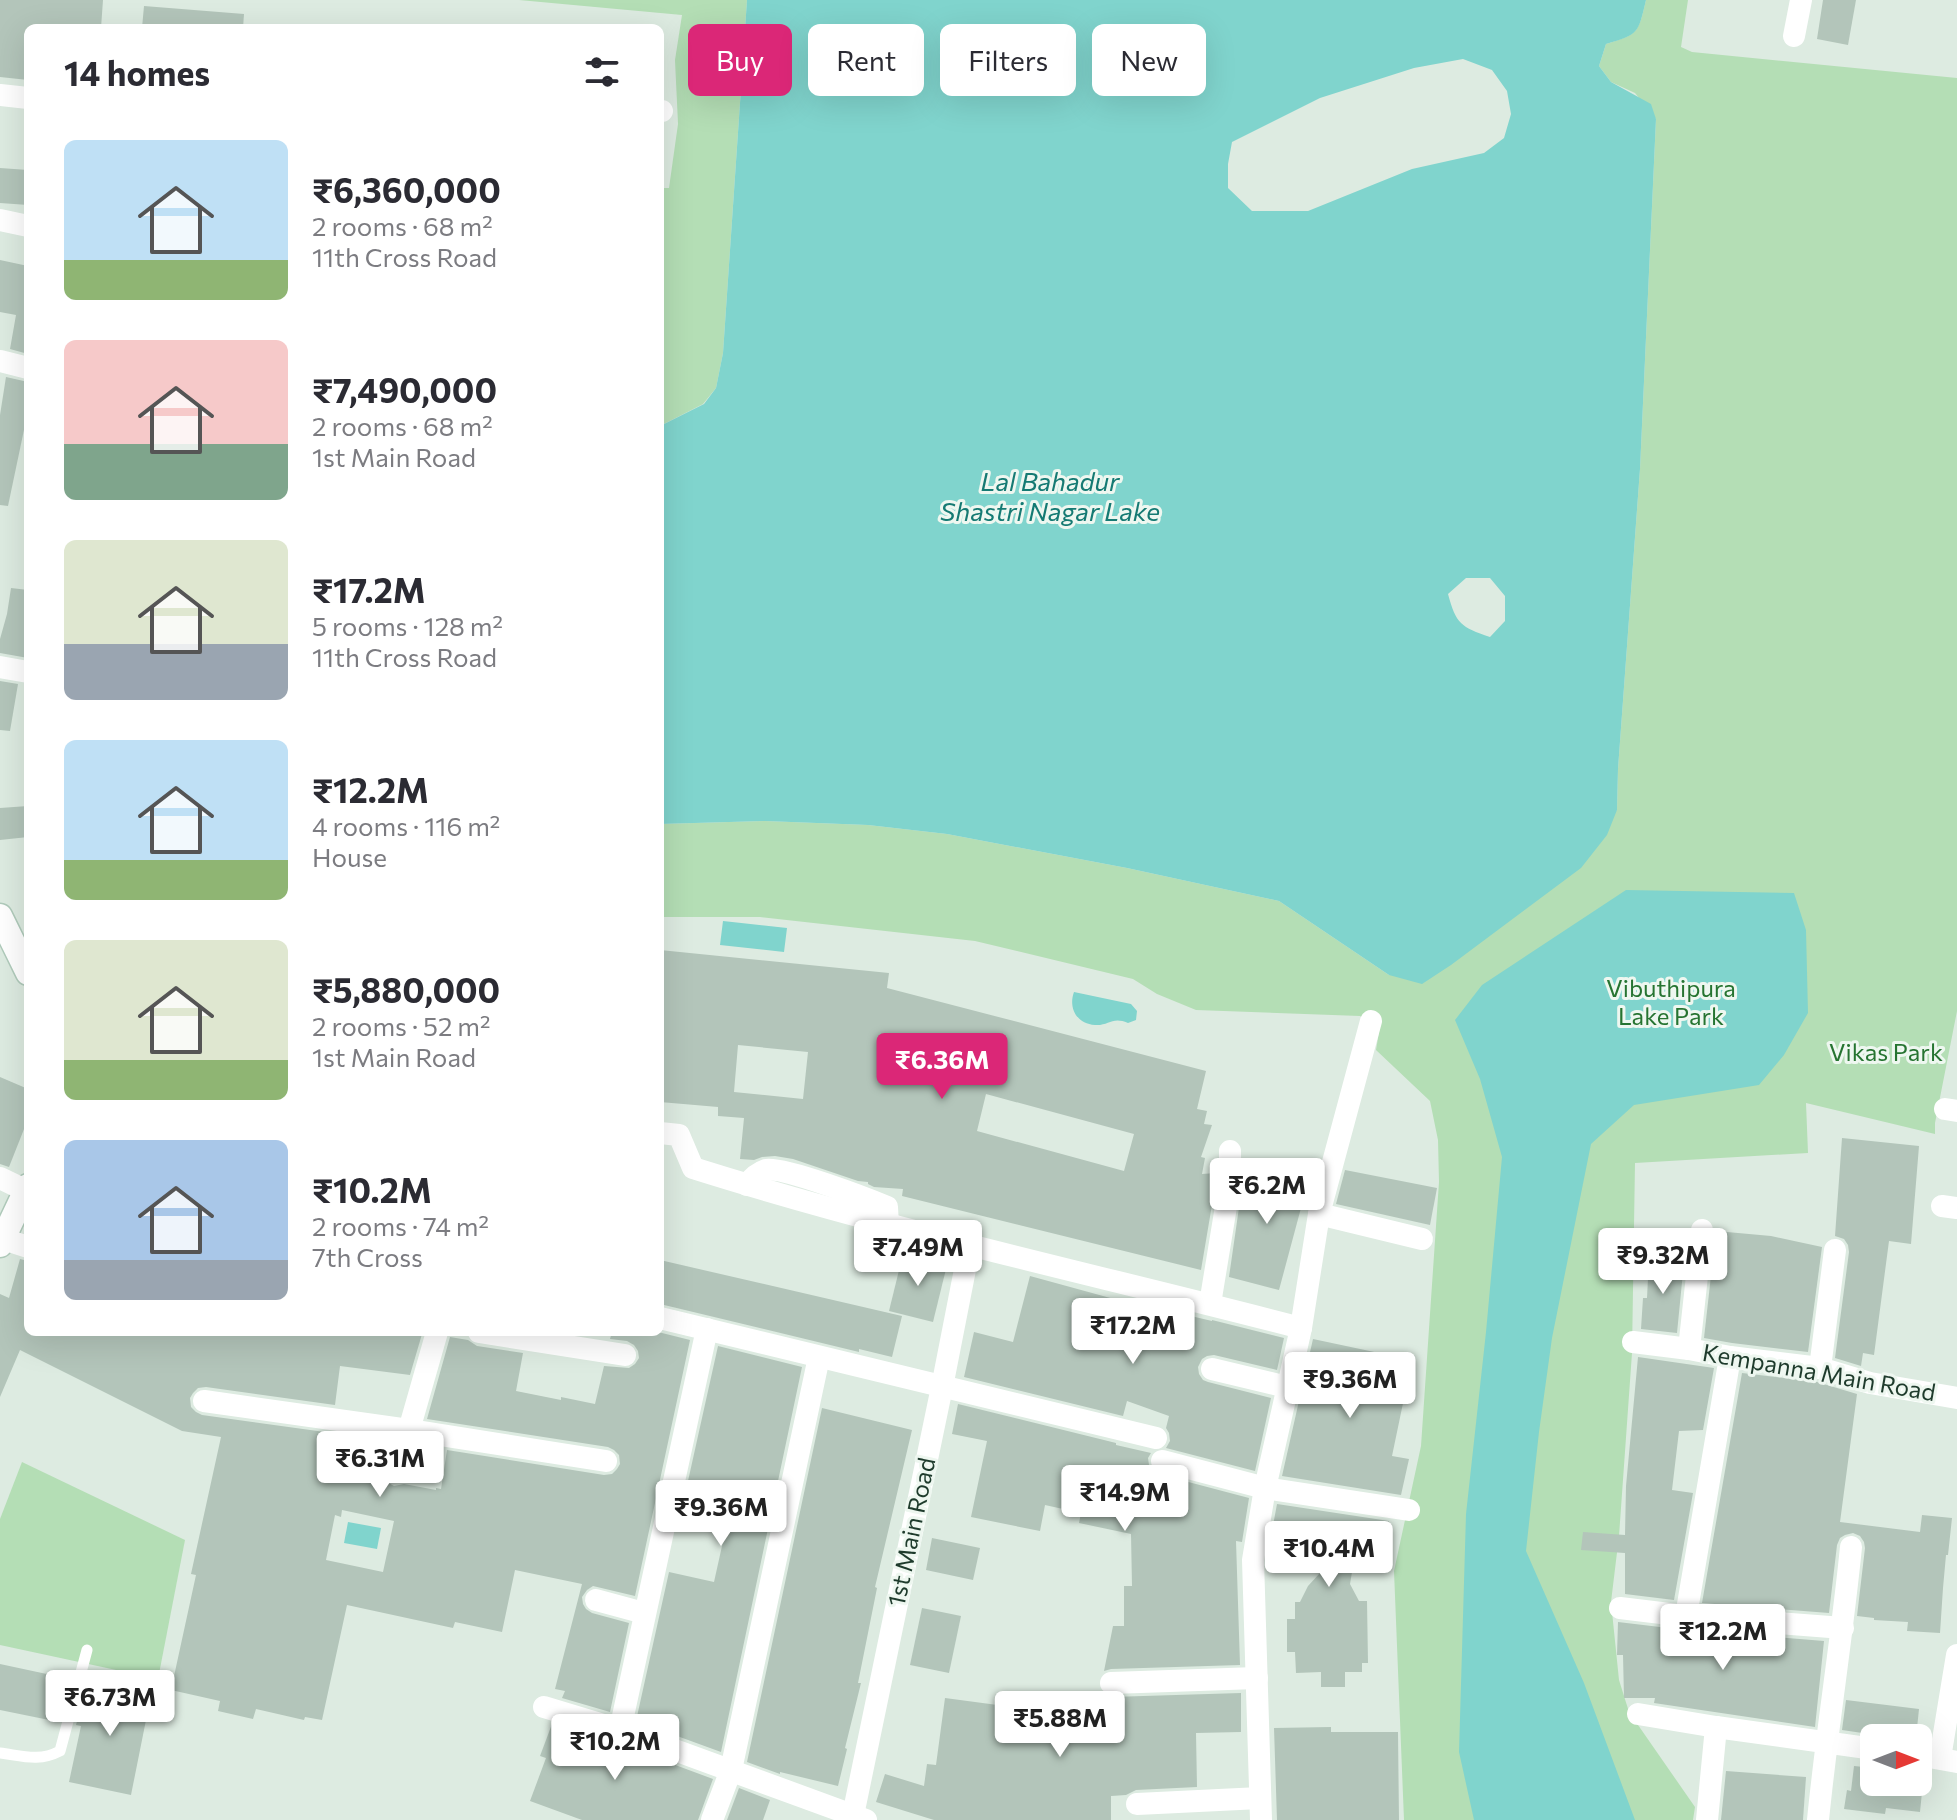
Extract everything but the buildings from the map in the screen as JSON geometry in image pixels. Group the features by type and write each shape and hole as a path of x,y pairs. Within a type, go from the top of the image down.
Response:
{"street":[{"path":"1794,36 1801,0"},
{"path":"0,95 24,98"},
{"path":"0,220 24,225"},
{"path":"0,361 24,367"},
{"path":"0,667 24,671"},
{"path":"0,916 24,965"},
{"path":"1137,1804 1260,1809 1253,1560 1265,1488 1301,1328 1319,1214 1371,1021"},
{"path":"664,1133 679,1135 693,1168 747,1185 888,1225 1301,1328"},
{"path":"1210,1304 1230,1182 1230,1151"},
{"path":"0,1178 24,1188"},
{"path":"24,1195 1,1242 24,1246"},
{"path":"1319,1214 1422,1239"},
{"path":"1689,1349 1702,1230"},
{"name":"1st Main Road","path":"857,1819 970,1244"},
{"path":"1820,1368 1835,1250"},
{"path":"664,1319 1156,1438"},
{"path":"620,1730 707,1329"},
{"path":"397,1472 436,1336"},
{"path":"504,1336 625,1355"},
{"name":"Kempanna Main Road","path":"1633,1342 1820,1368 1870,1383 1957,1398"},
{"path":"712,1820 731,1770 819,1357"},
{"path":"1686,1616 1730,1357"},
{"path":"1212,1369 1287,1387"},
{"path":"204,1401 606,1461"},
{"path":"1162,1461 1265,1488 1409,1510"},
{"path":"1818,1820 1851,1547"},
{"path":"596,1600 644,1613"},
{"path":"1620,1608 1843,1628"},
{"path":"1938,1758 1957,1655"},
{"path":"1111,1683 1257,1678"},
{"path":"544,1707 620,1730 857,1819"},
{"path":"1638,1714 1860,1747"},
{"path":"1707,1820 1716,1727"}],"lane":[{"path":"0,1753 37,1759 60,1751 87,1650"}],"green space":[{"path":"519,0 747,0 745,24 688,24 688,96 740,96 723,353 716,388 703,404 664,424 664,188 669,188 678,124 675,60 682,15"},
{"name":"Vibuthipura Lake Park","path":"1646,0 1688,0 1681,47 1692,52 1957,78 1957,1011 1935,1134 1806,1103 1808,1153 1635,1163 1632,1353 1619,1536 1611,1602 1619,1680 1629,1712 1695,1807 1693,1820 1404,1820 1394,1571 1421,1446 1439,1182 1438,1140 1430,1101 1376,1050 1380,1026 1360,1016 1196,1010 1157,994 1133,979 975,941 760,917 664,917 664,824 765,821 868,825 947,834 1127,868 1279,901 1389,975 1617,810 1640,469 1656,119 1635,93 1611,82 1599,66 1606,44 1631,34 1641,19"},
{"path":"22,1462 185,1540 158,1679 0,1645 0,1519"}],"water":[{"name":"Lal Bahadur Shastri Nagar Lake","path":"747,0 1646,0 1639,26 1631,35 1606,44 1599,66 1611,82 1651,104 1656,119 1640,469 1617,810 1607,835 1581,868 1422,984 1389,975 1279,901 1127,868 947,834 868,825 765,821 664,824 664,424 704,404 716,388 723,353 740,96 792,96 792,24 745,24","holes":["1463,59 1492,70 1507,91 1511,114 1504,138 1484,153 1412,169 1308,211 1252,211 1228,188 1232,142 1320,98 1414,68","1466,578 1490,578 1505,596 1505,621 1490,637 1461,623 1448,594"]},
{"path":"1626,890 1794,893 1806,930 1808,1013 1784,1055 1759,1085 1634,1105 1591,1144 1552,1338 1526,1551 1584,1683 1635,1820 1474,1820 1459,1752 1466,1514 1502,1157 1480,1079 1455,1020 1482,985"},
{"path":"723,921 787,928 784,952 720,945"},
{"path":"1074,992 1131,1004 1137,1011 1136,1020 1100,1025 1083,1022 1073,1009"},
{"path":"348,1522 381,1528 377,1549 344,1543"}],"park label":[{"name":"Vikas Park","path":"1886,1053"}]}
